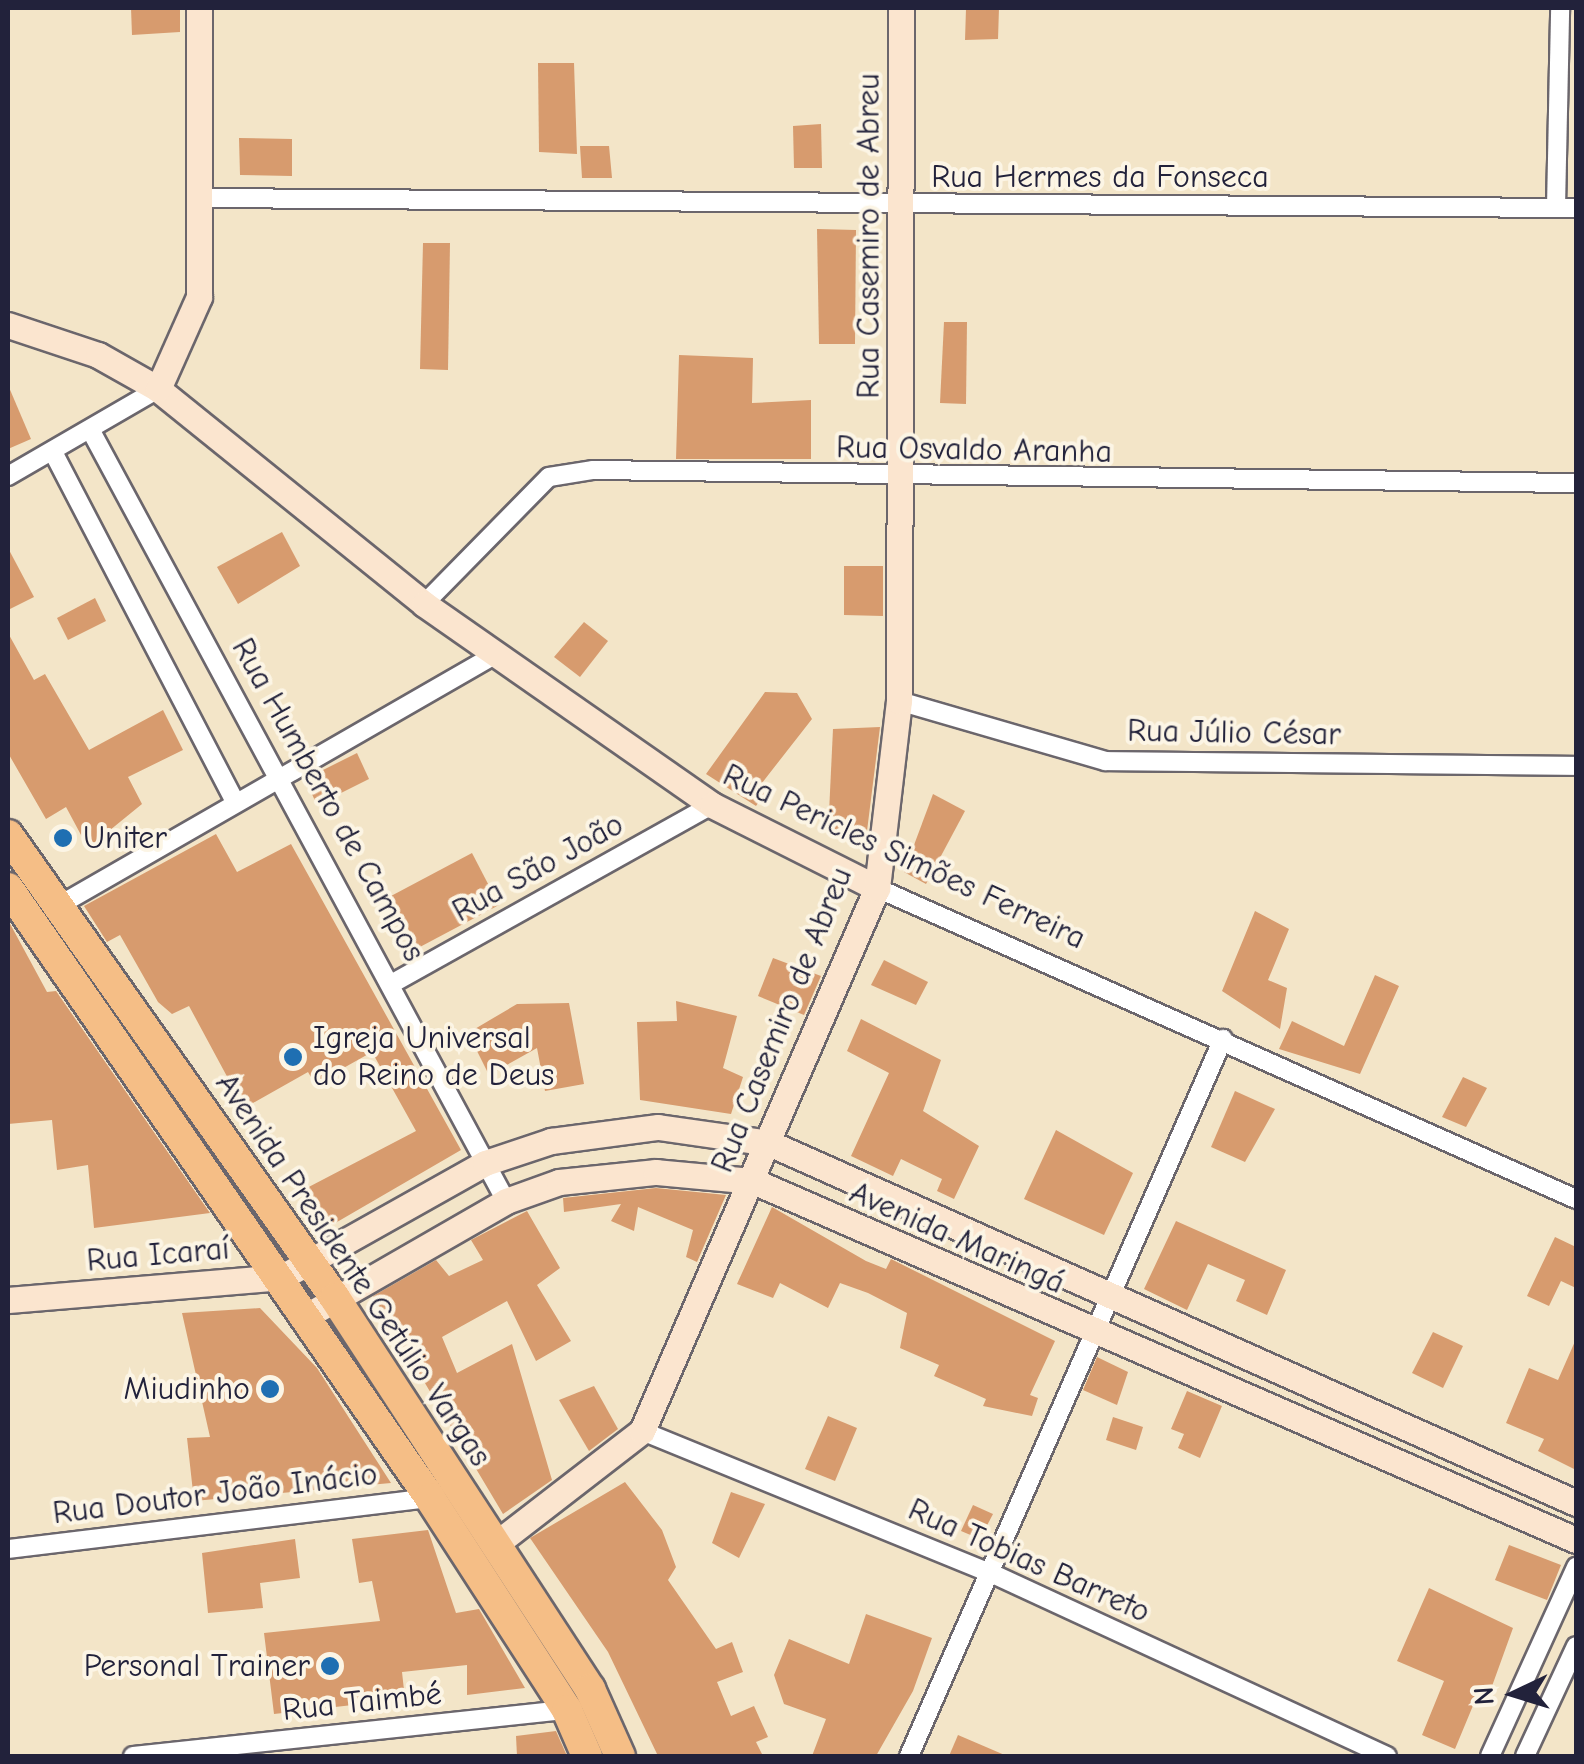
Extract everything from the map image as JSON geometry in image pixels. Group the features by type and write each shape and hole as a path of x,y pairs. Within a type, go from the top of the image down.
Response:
{"main road":[{"name":"Avenida Presidente Getúlio Vargas","path":"8,835 335,1298 497,1543 582,1706 586,1756"},
{"name":"Avenida Presidente Getúlio Vargas","path":"8,888 282,1277 430,1498 620,1756"}],"street":[{"path":"8,476 158,390 199,297 199,8"},
{"name":"Rua Casemiro de Abreu","path":"497,1543 642,1431 876,888 899,701 904,207 901,8"},
{"path":"1556,208 1560,8"},
{"name":"Rua Hermes da Fonseca","path":"202,198 904,207 1576,208"},
{"name":"Rua Pericles Simões Ferreira","path":"8,325 68,342 158,390 424,604 712,805 876,888 1224,1039 1576,1199"},
{"name":"Rua Humberto de Campos","path":"91,431 283,777 506,1200"},
{"path":"52,452 235,800"},
{"name":"Rua Osvaldo Aranha","path":"424,604 549,477 593,470 901,480 1576,483"},
{"path":"58,906 235,800 283,777 498,653"},
{"name":"Rua Júlio César","path":"899,701 1105,761 1576,766"},
{"name":"Rua São João","path":"393,983 712,805"},
{"path":"910,1756 993,1574 1088,1333 1224,1039"},
{"name":"Avenida Maringá","path":"310,1262 485,1162 551,1141 658,1127 769,1143 1576,1503"},
{"name":"Avenida Maringá","path":"308,1315 506,1200 559,1182 656,1172 753,1181 1088,1333 1576,1540"},
{"name":"Rua Icaraí","path":"8,1300 282,1277 310,1262"},
{"name":"Rua Tobias Barreto","path":"642,1431 993,1574 1386,1756"},
{"name":"Rua Doutor João Inácio","path":"8,1549 430,1498"},
{"path":"1490,1756 1576,1566"},
{"path":"1526,1756 1576,1646"},
{"name":"Rua Taimbé","path":"133,1756 582,1706"}],"building":[{"path":"131,8 180,8 180,32 132,35"},
{"path":"966,8 999,8 998,39 965,40"},
{"path":"538,63 574,63 577,154 539,152"},
{"path":"821,124 822,168 794,168 793,126"},
{"path":"239,138 292,139 292,176 240,175"},
{"path":"580,146 609,146 612,178 582,178"},
{"path":"817,229 856,230 855,344 819,344"},
{"path":"423,243 450,243 448,370 420,369"},
{"path":"944,322 967,322 966,404 940,403"},
{"path":"679,355 753,358 752,403 811,400 811,459 676,459"},
{"path":"8,385 31,439 8,449"},
{"path":"282,532 300,566 238,604 217,567"},
{"path":"8,548 34,597 8,610"},
{"path":"844,566 883,566 883,616 844,615"},
{"path":"95,598 106,621 68,640 57,618"},
{"path":"584,622 608,641 580,677 554,657"},
{"path":"8,633 34,680 45,674 89,750 163,710 183,750 128,777 142,804 88,848 66,807 46,819 8,753"},
{"path":"765,692 797,693 812,719 758,788 765,793 756,806 706,774"},
{"path":"880,727 865,847 828,834 833,729"},
{"path":"357,753 369,779 317,805 305,779"},
{"path":"933,794 965,811 926,884 904,872"},
{"path":"216,834 237,872 291,844 461,1150 325,1229 301,1191 416,1131 372,1052 315,1084 308,1072 244,1108 189,1006 172,1014 158,1002 120,935 107,942 84,906"},
{"path":"472,853 499,905 418,948 391,896"},
{"path":"1255,911 1289,929 1268,980 1287,988 1280,1029 1222,991"},
{"path":"8,920 47,992 56,991 210,1213 94,1228 88,1165 57,1170 52,1120 8,1124"},
{"path":"773,958 821,976 804,1015 758,996"},
{"path":"884,960 928,982 916,1005 871,985"},
{"path":"1375,975 1399,986 1360,1074 1279,1049 1292,1021 1344,1046"},
{"path":"676,1001 737,1016 723,1068 743,1077 731,1114 640,1100 637,1022 677,1021"},
{"path":"569,1003 584,1084 545,1091 537,1048 489,1075 468,1033 517,1004"},
{"path":"861,1019 941,1060 923,1111 979,1146 954,1199 937,1191 942,1179 901,1159 893,1176 851,1156 889,1073 847,1051"},
{"path":"1463,1077 1487,1088 1466,1127 1442,1117"},
{"path":"1235,1091 1275,1109 1245,1162 1211,1147"},
{"path":"1056,1130 1133,1173 1104,1235 1024,1199"},
{"path":"656,1188 726,1195 697,1262 686,1257 693,1230 638,1207 634,1231 611,1221 621,1204 564,1212 563,1198"},
{"path":"772,1207 866,1261 886,1269 891,1259 1055,1341 1030,1395 1038,1398 1032,1416 983,1406 986,1399 934,1376 939,1365 900,1348 907,1313 868,1293 840,1283 828,1308 780,1283 773,1298 737,1284"},
{"path":"527,1211 560,1268 537,1285 571,1341 536,1361 507,1301 442,1337 457,1373 512,1344 552,1480 503,1514 373,1296 436,1260 449,1276 483,1260 471,1240"},
{"path":"1176,1221 1286,1270 1267,1315 1236,1301 1245,1280 1208,1264 1187,1310 1144,1289"},
{"path":"1555,1237 1576,1247 1576,1288 1561,1281 1549,1306 1527,1296"},
{"path":"260,1308 317,1368 391,1483 194,1501 187,1438 210,1437 182,1313"},
{"path":"1433,1332 1463,1346 1443,1388 1412,1373"},
{"path":"1576,1339 1576,1470 1538,1451 1544,1439 1506,1423 1529,1368 1558,1380"},
{"path":"1097,1357 1128,1372 1117,1405 1083,1390"},
{"path":"594,1386 618,1429 589,1451 559,1400"},
{"path":"1187,1391 1222,1406 1200,1458 1178,1448 1184,1434 1171,1429"},
{"path":"828,1416 857,1428 835,1481 805,1469"},
{"path":"1113,1417 1143,1427 1136,1450 1106,1440"},
{"path":"625,1482 662,1530 676,1567 668,1580 716,1649 732,1642 743,1672 717,1682 731,1716 754,1706 768,1737 756,1742 763,1756 658,1756 608,1652 530,1538"},
{"path":"731,1492 765,1504 739,1558 712,1543"},
{"path":"973,1505 993,1514 980,1539 961,1531"},
{"path":"428,1530 456,1613 479,1609 525,1688 467,1695 467,1665 402,1672 405,1699 274,1714 264,1633 380,1621 372,1581 359,1583 352,1539"},
{"path":"295,1539 300,1578 260,1583 263,1608 208,1613 202,1553"},
{"path":"1509,1545 1561,1565 1547,1600 1495,1580"},
{"path":"1429,1588 1513,1628 1487,1700 1477,1696 1455,1749 1422,1735 1444,1681 1397,1661"},
{"path":"866,1614 932,1638 913,1691 876,1756 812,1756 826,1719 784,1704 774,1675 789,1639 849,1664"},
{"path":"556,1731 567,1756 517,1756 516,1736"},
{"path":"958,1735 1007,1756 949,1756"}],"place":[{"name":"Uniter","path":"63,838"},
{"name":"Igreja Universal do Reino de Deus","path":"293,1057"},
{"name":"Miudinho","path":"270,1389"},
{"name":"Personal Trainer","path":"330,1666"}]}
